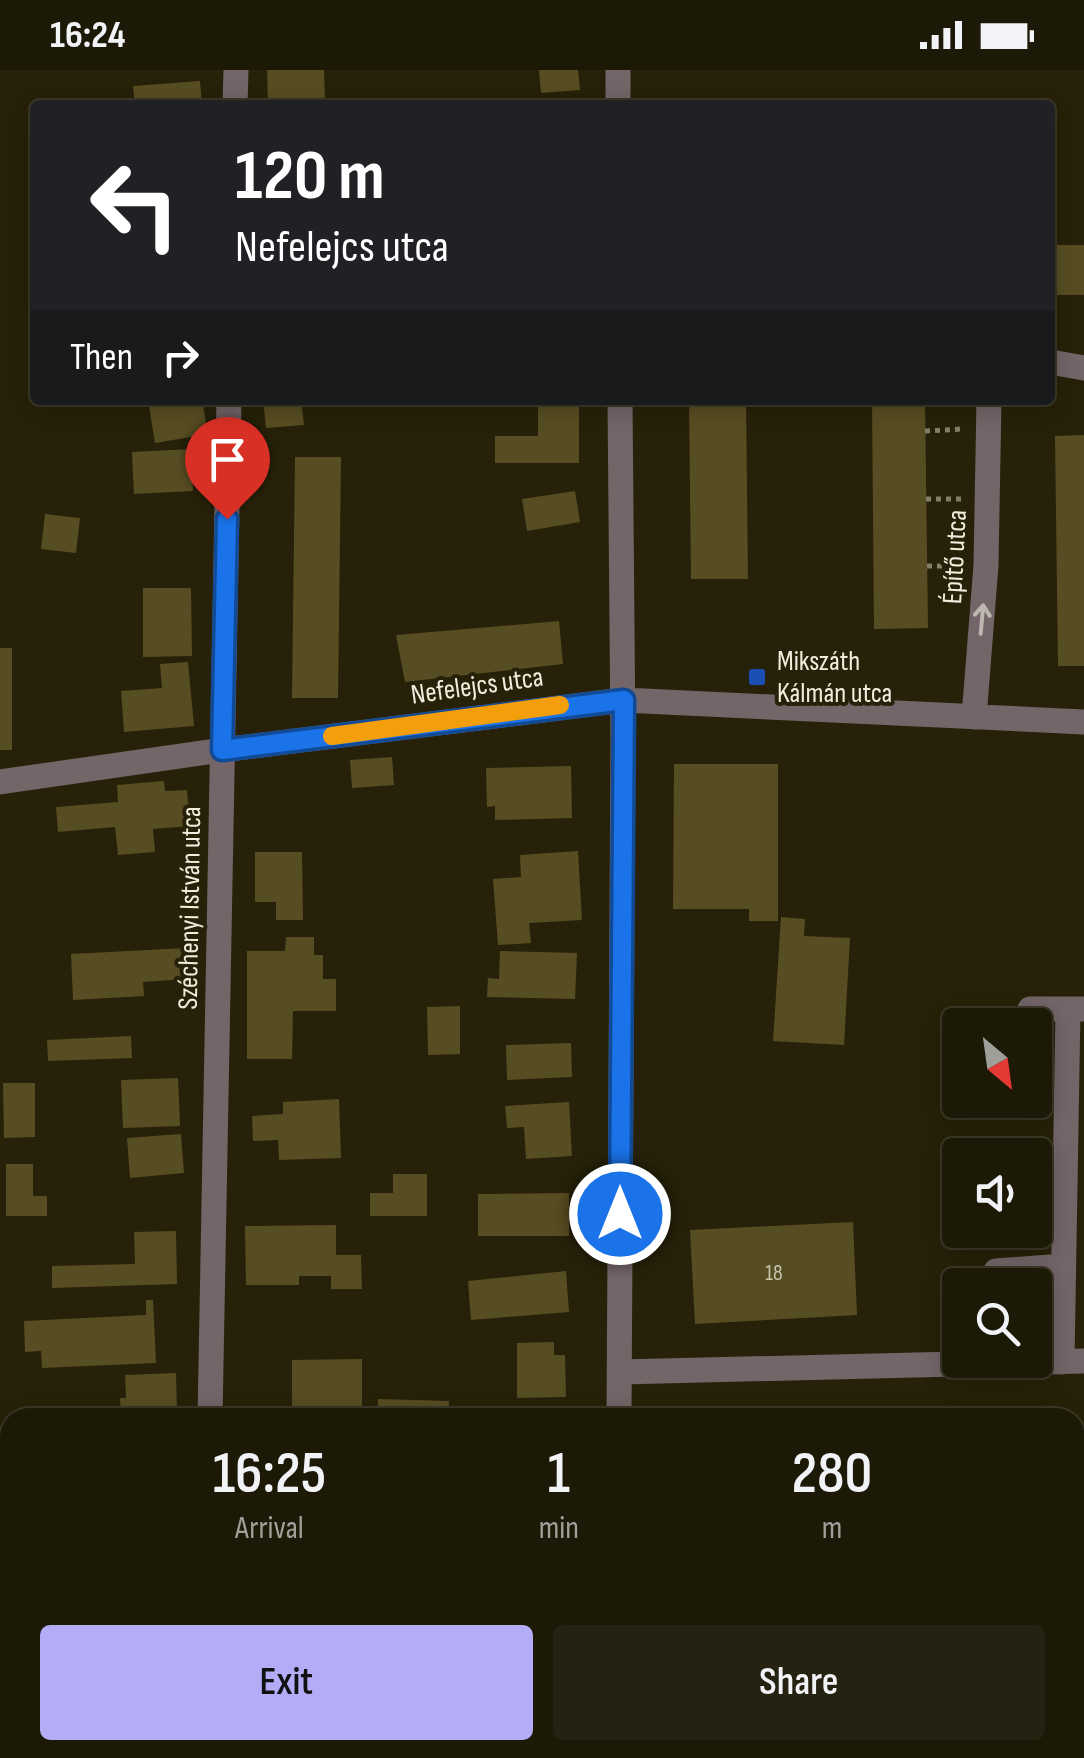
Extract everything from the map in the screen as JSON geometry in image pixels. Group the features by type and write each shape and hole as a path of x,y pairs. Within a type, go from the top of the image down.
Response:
{"street":[{"path":"235,100 236,70"},
{"path":"618,70 618,100"},
{"path":"1055,363 1084,368"},
{"name":"Széchenyi István utca","path":"210,1408 229,405"},
{"path":"619,1408 624,700 620,405"},
{"name":"Építő utca","path":"974,717 986,565 990,405"},
{"name":"Nefelejcs utca","path":"0,782 624,700 1084,722"},
{"path":"620,1372 1073,1361 1063,1266 1074,1189 1076,1010"},
{"path":"1036,1268 1063,1266"}],"path":[{"path":"926,431 989,428"},
{"path":"926,499 988,498"},
{"path":"927,566 986,565"}],"building":[{"path":"267,70 324,70 325,100 268,100"},
{"path":"539,70 578,70 580,90 541,93"},
{"path":"200,81 202,100 134,100 133,86"},
{"path":"1055,245 1084,245 1084,295 1055,295"},
{"path":"149,405 203,405 208,434 155,443"},
{"path":"264,405 302,405 304,425 266,428"},
{"path":"689,405 746,405 748,579 691,579"},
{"path":"872,405 925,405 928,628 874,629"},
{"path":"538,407 579,407 579,463 495,463 495,436 538,436"},
{"path":"1084,435 1084,666 1058,666 1055,436"},
{"path":"191,449 193,491 134,494 132,452"},
{"path":"295,457 341,457 338,698 292,698"},
{"path":"575,491 580,522 527,531 522,499"},
{"path":"45,514 80,518 76,553 41,549"},
{"path":"143,588 191,588 192,656 143,657"},
{"path":"559,621 563,664 405,682 396,635"},
{"path":"0,648 12,648 12,750 0,750"},
{"path":"188,662 194,726 124,732 121,691 162,688 160,664"},
{"path":"392,757 394,785 352,788 350,760"},
{"path":"674,764 778,764 778,921 749,921 749,909 673,909"},
{"path":"571,766 572,818 495,820 495,806 487,807 486,768"},
{"path":"164,781 165,791 187,790 190,826 153,829 155,852 118,855 115,827 58,832 56,807 118,802 117,785"},
{"path":"578,851 582,920 529,923 531,943 498,945 493,879 521,877 520,855"},
{"path":"255,852 302,852 303,920 276,920 276,902 255,902"},
{"path":"781,917 805,919 804,936 850,938 844,1045 773,1041"},
{"path":"286,937 314,937 314,955 323,955 323,979 336,979 336,1011 293,1011 292,1059 247,1059 247,951 285,951"},
{"path":"186,948 188,979 143,982 144,996 73,1000 71,954"},
{"path":"500,951 577,953 575,999 487,997 488,978 499,979"},
{"path":"460,1006 460,1054 428,1055 427,1007"},
{"path":"131,1036 132,1058 48,1061 47,1040"},
{"path":"571,1043 572,1077 507,1080 506,1045"},
{"path":"178,1078 180,1126 123,1128 121,1080"},
{"path":"3,1083 35,1083 35,1137 4,1138"},
{"path":"339,1099 341,1158 279,1160 278,1140 253,1141 252,1116 283,1114 283,1102"},
{"path":"569,1102 572,1156 526,1159 524,1127 507,1128 505,1106"},
{"path":"181,1134 184,1173 130,1178 127,1138"},
{"path":"6,1164 33,1164 33,1196 47,1196 47,1216 6,1216"},
{"path":"393,1174 427,1174 427,1216 370,1216 370,1193 393,1193"},
{"path":"569,1193 569,1236 478,1236 478,1194"},
{"path":"853,1222 857,1315 695,1324 690,1230"},
{"path":"336,1225 336,1255 361,1255 362,1289 331,1289 331,1276 299,1276 299,1285 246,1285 245,1226"},
{"path":"176,1231 177,1284 52,1288 52,1266 135,1264 134,1232"},
{"path":"566,1271 569,1312 471,1320 468,1281"},
{"path":"146,1300 153,1300 156,1363 42,1368 41,1351 25,1352 24,1321 146,1315"},
{"path":"554,1342 554,1355 565,1355 566,1397 517,1398 517,1343"},
{"path":"362,1359 362,1406 292,1407 292,1360"},
{"path":"176,1373 177,1408 120,1408 120,1398 126,1398 125,1375"},
{"path":"378,1399 449,1401 449,1408 378,1408"}],"slow traffic":[{"path":"332,736 560,705"}],"place":[{"name":"Mikszáth Kálmán utca","path":"757,677"}],"route":[{"path":"227,519 222,750 583,702 624,700 620,1214"}]}
